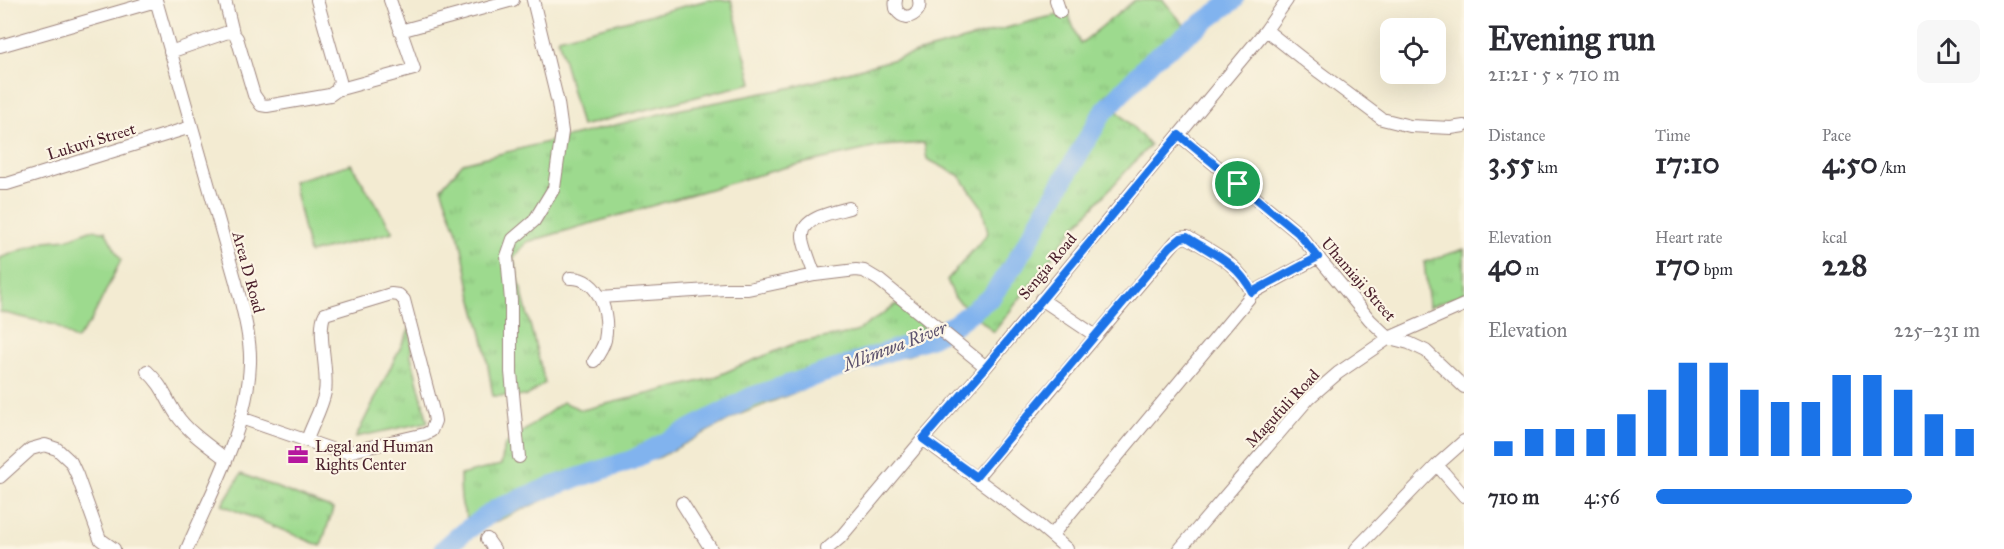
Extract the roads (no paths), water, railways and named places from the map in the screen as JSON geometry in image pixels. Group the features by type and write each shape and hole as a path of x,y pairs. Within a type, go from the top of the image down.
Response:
{"street":[{"path":"225,0 233,33 237,38 254,95 261,105 267,106 323,97 337,90 414,69 390,0"},
{"path":"317,0 340,81 337,90"},
{"path":"400,31 513,0"},
{"path":"519,457 511,372 511,301 507,256 513,239 534,221 554,188 562,132 558,103 533,0"},
{"path":"896,0 896,9 907,17 916,14 919,0"},
{"name":"Sengia Road","path":"827,549 840,538 986,367 1266,30 1287,0"},
{"path":"0,46 156,1"},
{"name":"Area D Road","path":"156,1 244,315 250,362 244,409 226,459 188,549"},
{"path":"1266,30 1382,119 1410,126 1451,128 1464,126"},
{"path":"170,52 228,32 233,33"},
{"name":"Lukuvi Street","path":"0,184 7,184 191,127"},
{"name":"Uhamiaji Street","path":"1179,135 1298,233 1370,320 1389,338 1409,343 1426,351 1464,387"},
{"path":"815,275 803,235 806,224 849,208"},
{"path":"976,477 1170,247 1181,238 1187,237 1233,266 1245,278 1252,292"},
{"path":"1052,535 1252,292 1318,257"},
{"path":"600,297 747,289 815,275 864,271 935,324 986,367"},
{"path":"570,278 580,278 589,282 600,297 605,319 605,338 602,350 594,361"},
{"path":"241,418 334,450 348,452 431,431 434,427 434,415 404,300 399,295 391,294 325,314 321,321 325,392 306,440"},
{"path":"1041,299 1096,336"},
{"name":"Magufuli Road","path":"1180,549 1309,398 1356,359 1389,338 1464,305"},
{"path":"147,371 161,385 178,417 226,459"},
{"path":"923,439 1052,535 1067,549"},
{"path":"1356,549 1437,465 1464,441"},
{"path":"0,477 31,449 45,445 57,449 71,462 100,539 114,549"},
{"path":"1437,465 1464,496"},
{"path":"682,503 711,549"}],"waterway":[{"name":"Mlimwa River","path":"444,549 498,508 550,487 632,460 751,397 932,337 955,324 991,297 1015,263 1102,114 1152,60 1234,0"}],"place":[{"name":"Legal and Human Rights Center","path":"298,455"}]}
